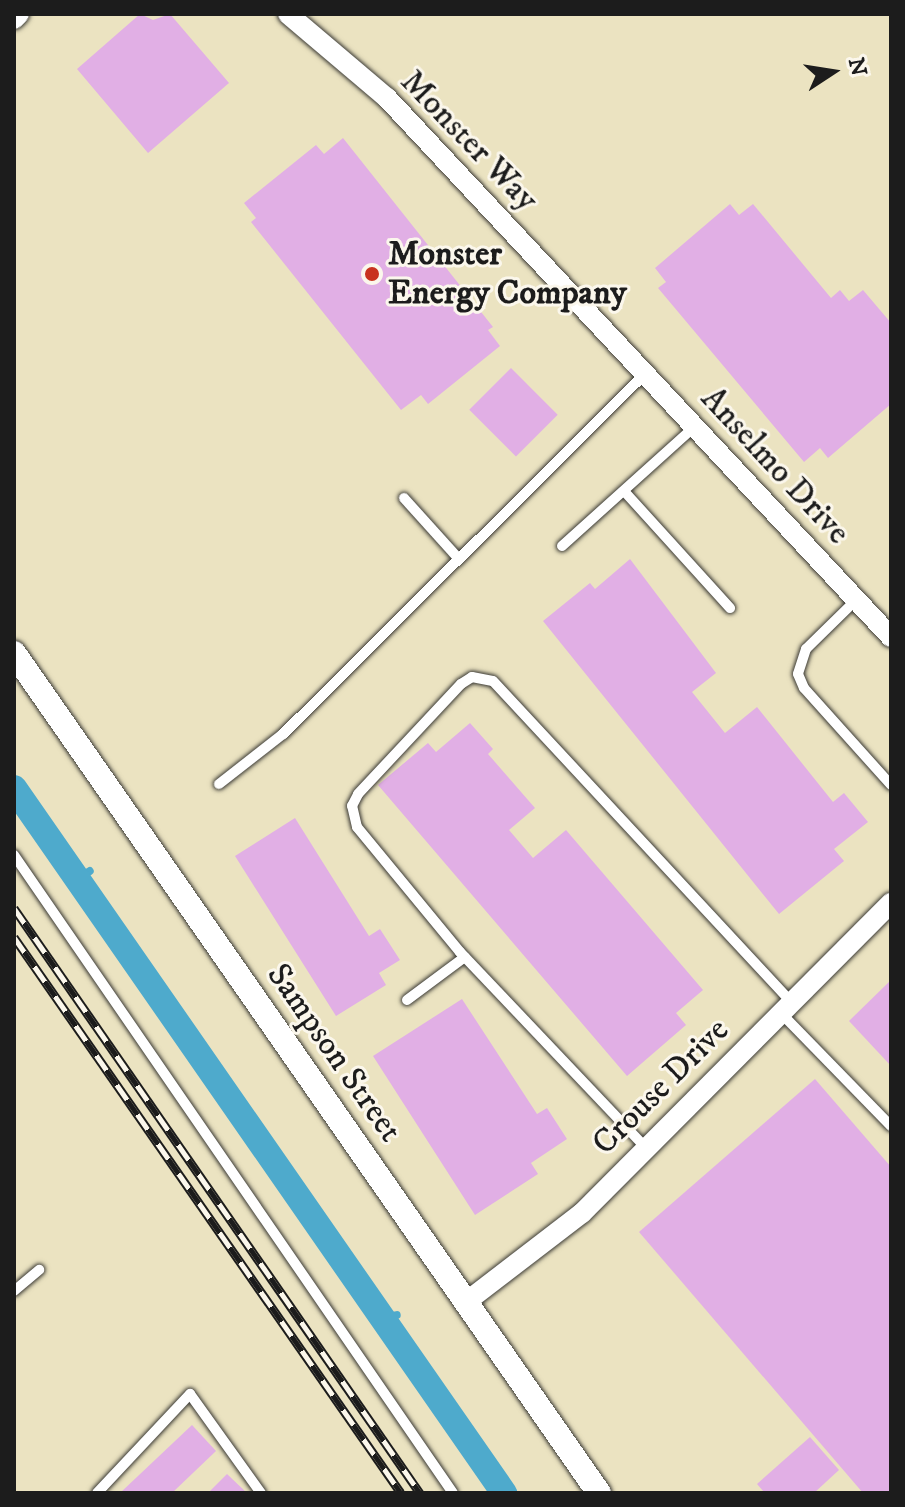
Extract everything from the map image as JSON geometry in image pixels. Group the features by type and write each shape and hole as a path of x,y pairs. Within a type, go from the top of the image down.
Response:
{"street":[{"path":"14,19 19,14"},
{"name":"Monster Way","path":"288,14 387,98 645,374"},
{"name":"Anselmo Drive","path":"645,374 891,637"},
{"name":"Sampson Street","path":"14,653 599,1493"},
{"name":"Crouse Drive","path":"466,1302 582,1213 891,903"}],"lane":[{"path":"219,784 283,734 645,374"},
{"path":"562,546 694,427"},
{"path":"624,491 730,608"},
{"path":"404,498 459,559"},
{"path":"856,600 806,649 798,674 804,688 891,785"},
{"path":"646,1148 465,957 357,827 352,806 461,684 483,677 493,681 891,1126"},
{"path":"14,855 453,1493"},
{"path":"407,1000 465,957"},
{"path":"14,1291 39,1270"},
{"path":"97,1493 190,1394 261,1493"}],"building":[{"path":"140,14 153,20 170,14 229,83 148,153 77,69"},
{"name":"Monster Energy Company","path":"343,138 493,327 488,330 500,346 428,404 421,395 401,410 251,222 256,218 244,203 316,145 324,154"},
{"path":"730,204 739,215 753,204 831,298 840,290 849,301 863,290 891,323 891,404 828,458 820,448 804,462 658,288 666,282 655,268"},
{"path":"511,368 558,415 516,456 469,410"},
{"path":"630,559 716,673 692,692 725,733 757,707 833,802 844,793 868,822 834,849 844,861 779,914 543,621 590,583 595,589"},
{"path":"470,723 493,749 488,754 535,808 509,830 533,858 566,830 703,990 676,1013 686,1025 627,1076 378,785 428,743 436,752"},
{"path":"295,818 369,936 380,929 400,960 379,973 386,985 336,1016 235,856"},
{"path":"891,980 891,1066 849,1021"},
{"path":"462,999 537,1114 547,1108 567,1139 531,1163 538,1174 475,1215 373,1056"},
{"path":"815,1079 891,1167 891,1493 863,1493 639,1232"},
{"path":"192,1425 216,1451 172,1493 120,1493"},
{"path":"810,1437 839,1470 814,1493 765,1493 757,1484"},
{"path":"227,1474 247,1493 208,1493"}],"waterway":[{"path":"14,788 504,1493"},
{"path":"77,879 90,871"},
{"path":"382,1318 397,1315"}],"railway":[{"path":"14,908 420,1493"},
{"path":"14,937 401,1493"}],"place":[{"name":"Monster Energy Company","path":"372,274"}]}
